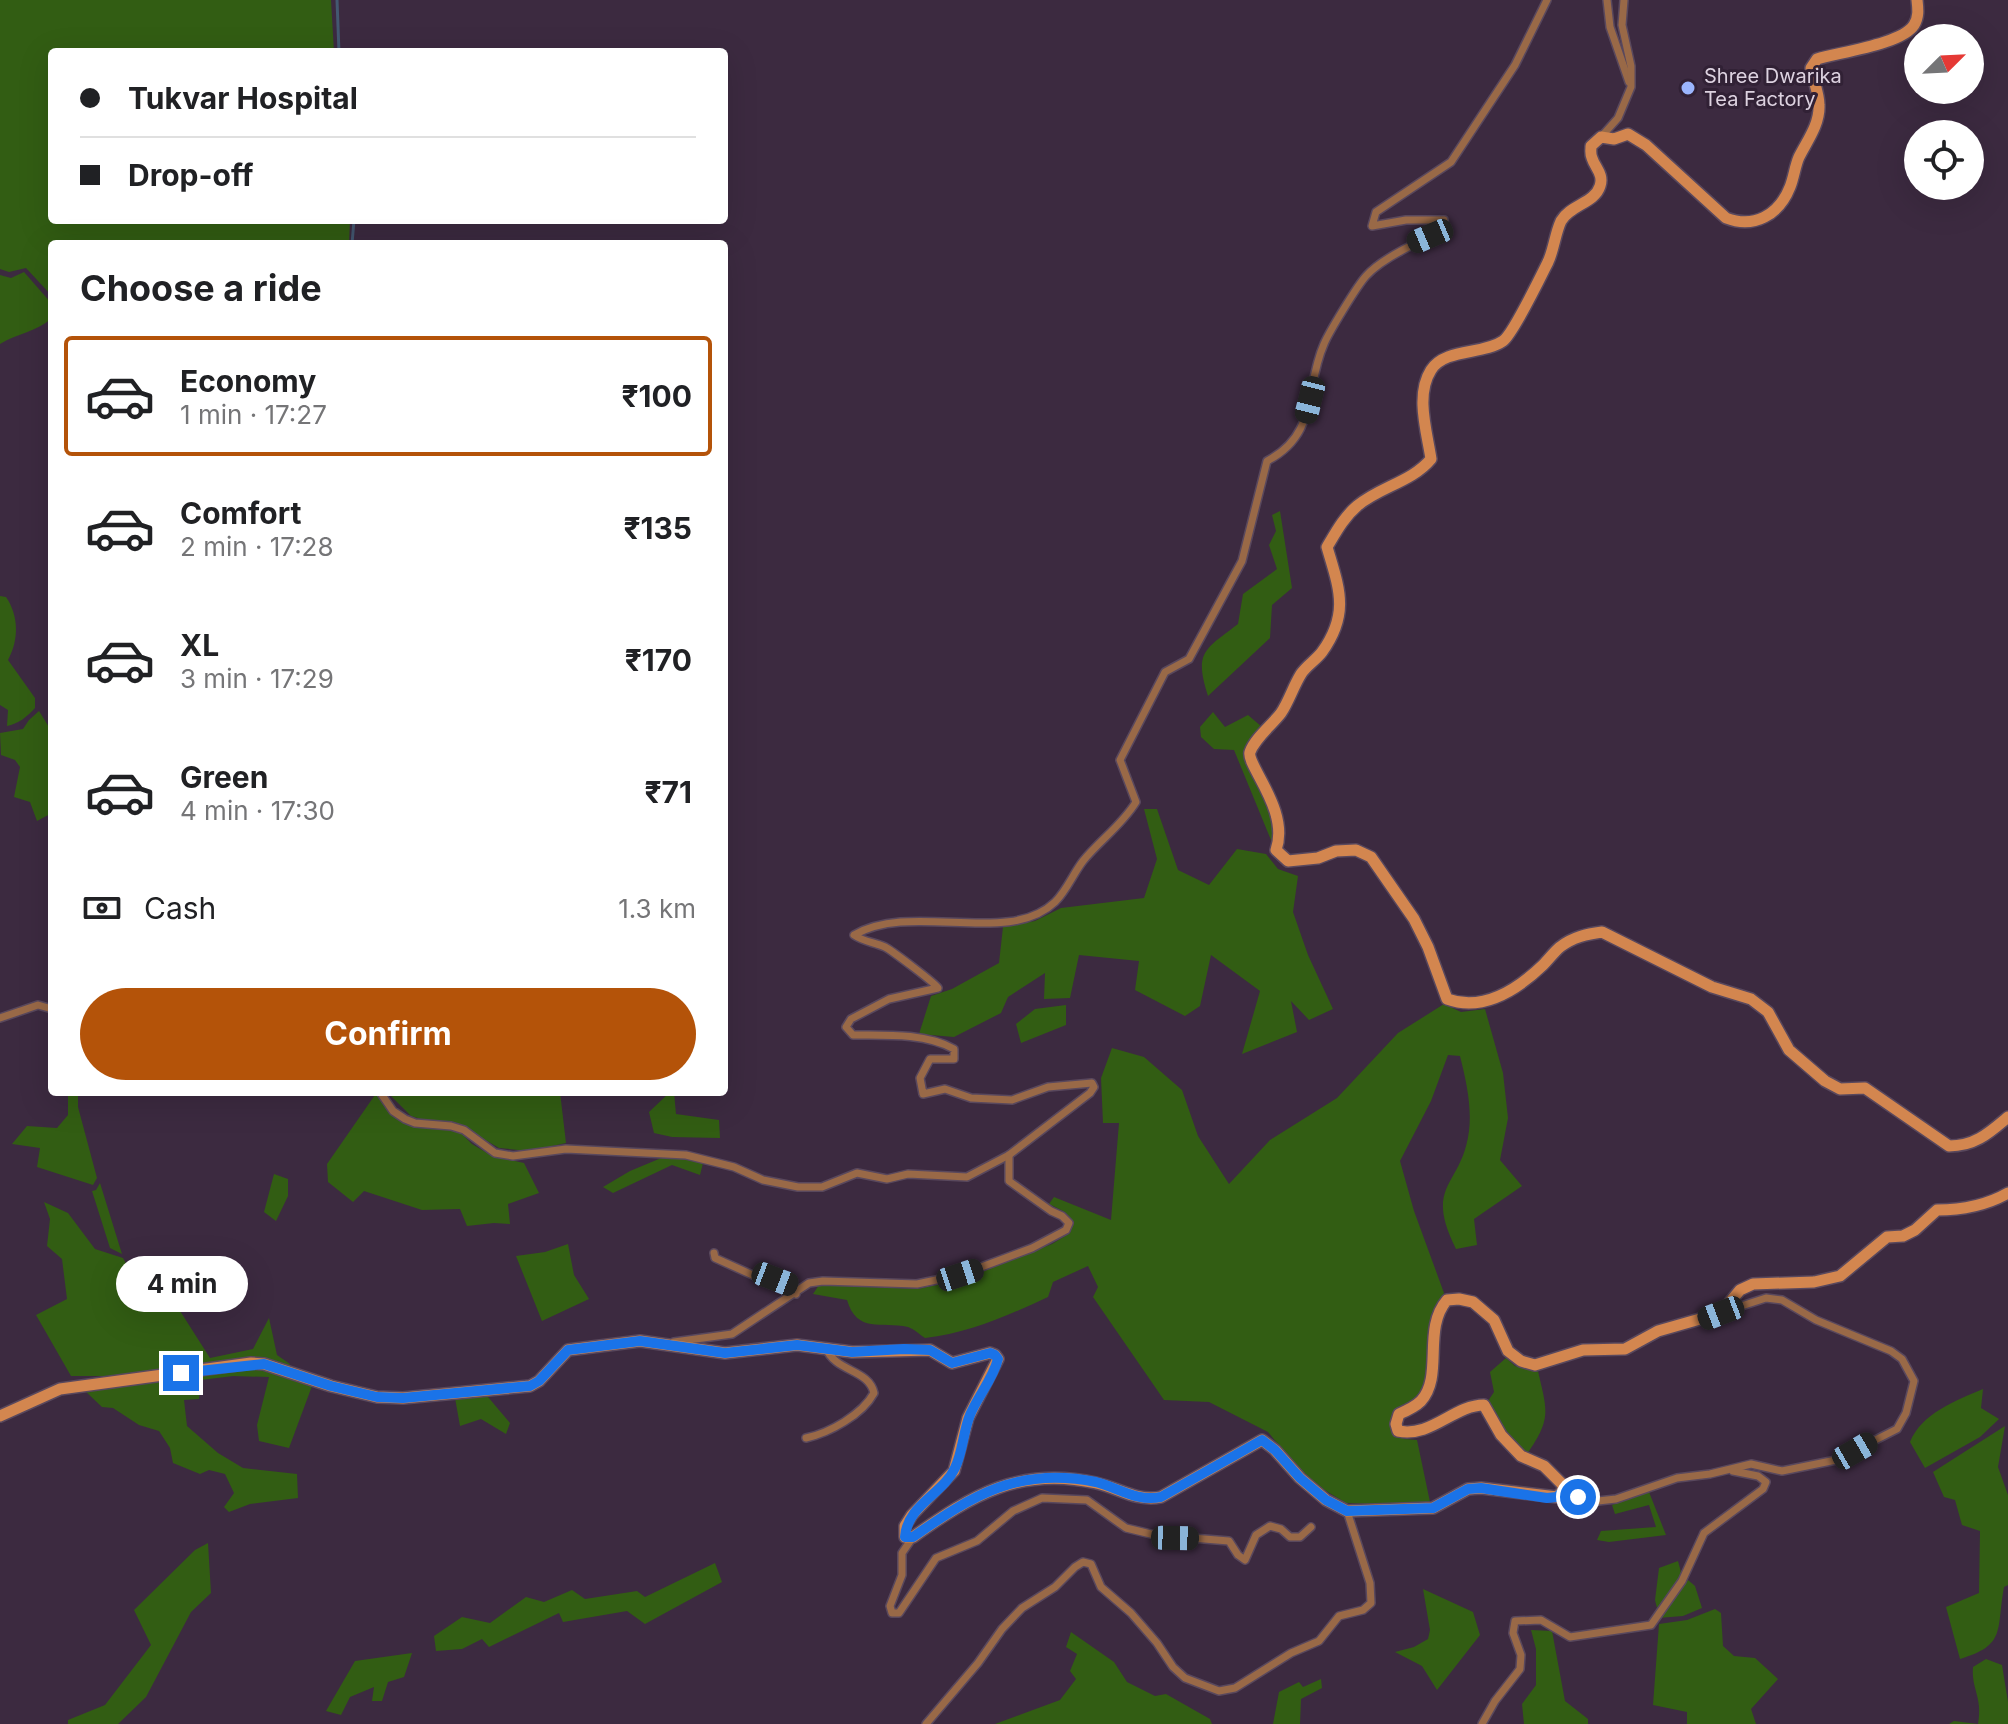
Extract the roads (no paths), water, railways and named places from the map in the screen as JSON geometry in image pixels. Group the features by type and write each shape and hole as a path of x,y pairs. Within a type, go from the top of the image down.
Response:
{"main road":[{"path":"1917,0 1919,15 1913,28 1901,38 1817,59 1811,68 1819,105 1815,126 1797,161 1782,204 1756,222 1740,223 1726,218 1646,145 1628,134 1614,139 1601,137 1591,146 1591,158 1599,168 1602,183 1596,195 1565,213 1556,231 1549,260 1505,340 1487,349 1451,356 1433,366 1425,380 1423,403 1431,459 1422,471 1358,505 1340,525 1327,547 1340,584 1340,608 1335,631 1320,654 1301,673 1282,711 1250,752 1250,763 1262,778 1273,801 1280,837 1276,850 1288,861 1356,850 1371,857 1414,919 1447,999 1461,1005 1494,999 1529,978 1558,948 1573,939 1602,932 1712,987 1751,999 1768,1012 1789,1050 1825,1081 1840,1089 1865,1088 1949,1146 1964,1146 1979,1141 2008,1117"},
{"path":"0,1416 38,1398 74,1386 251,1363 264,1364 377,1397 403,1398 514,1389 539,1381 568,1350 640,1341 725,1353 797,1345 852,1352 930,1350 952,1363 990,1353 998,1359 968,1418 954,1471 905,1526 905,1537 913,1537 969,1499 1015,1481 1077,1478 1147,1499 1161,1497 1262,1440 1326,1500 1347,1511 1433,1508 1468,1489 1481,1488 1557,1497 1563,1491 1563,1485 1544,1466 1521,1456 1501,1435 1484,1405 1474,1405 1425,1429 1407,1433 1398,1431 1396,1424 1399,1414 1419,1404 1427,1393 1435,1322 1447,1300 1473,1302 1494,1320 1508,1351 1521,1361 1535,1365 1583,1350 1625,1349 1658,1331 1721,1313 1740,1290 1753,1284 1814,1282 1840,1276 1887,1237 1903,1236 1915,1230 1937,1210 1987,1203 2008,1193"}],"street":[{"path":"383,1096 393,1111 405,1119 464,1130 495,1153 513,1156 566,1149 686,1155 734,1167 763,1180 798,1187 822,1187 857,1173 887,1179 908,1174 967,1177 1009,1155 1079,1102 1094,1087 1092,1083 1048,1087 1012,1100 971,1098 945,1089 923,1094 920,1078 930,1059 954,1059 954,1049 908,1037 853,1035 846,1027 851,1019 889,999 911,992 935,990 937,984 884,946 854,935 862,930 902,922 937,919 1011,923 1027,919 1056,901 1082,862 1130,813 1136,802 1120,760 1165,672 1189,659 1242,561 1267,461 1285,452 1303,428 1324,345 1366,276 1414,243 1445,230 1444,220 1406,220 1372,226 1376,212 1451,162 1515,65 1547,0"},
{"path":"1607,0 1610,27 1631,87"},
{"path":"1601,137 1618,118 1631,87 1631,66 1622,25 1624,0"},
{"path":"0,1018 38,1005 48,1008"},
{"path":"659,1344 732,1334 809,1283 917,1284 960,1275 1032,1248 1066,1230 1069,1223 1062,1216 1009,1181 1009,1155"},
{"path":"714,1253 715,1258 741,1271 790,1285 796,1294"},
{"path":"1563,1491 1598,1501 1616,1499 1677,1478 1751,1464 1782,1471 1836,1460 1897,1429 1906,1413 1914,1381 1902,1359 1891,1351 1816,1320 1782,1300 1766,1298 1751,1301 1721,1313"},
{"path":"806,1438 824,1434 859,1409 874,1393 867,1379 833,1362 826,1348"},
{"path":"1482,1724 1520,1669 1521,1655 1513,1633 1515,1621 1541,1620 1570,1637 1651,1625 1687,1573 1704,1533 1763,1489 1766,1482 1758,1476 1731,1470"},
{"path":"913,1537 902,1553 902,1575 890,1606 892,1613 899,1613 906,1605 936,1558 977,1541 1013,1511 1042,1498 1087,1500 1126,1528 1155,1535 1229,1541 1245,1560 1256,1535 1270,1526 1281,1529 1290,1537 1300,1537 1311,1527"},
{"path":"926,1724 1022,1608 1055,1587 1083,1562 1091,1564 1101,1587 1131,1613 1185,1678 1219,1691 1235,1688 1291,1653 1319,1641 1339,1616 1363,1610 1371,1603 1370,1583 1347,1511"}],"waterway":[{"path":"337,0 339,48"},
{"path":"352,240 354,224"}],"place":[{"name":"Shree Dwarika Tea Factory","path":"1688,88"}]}
